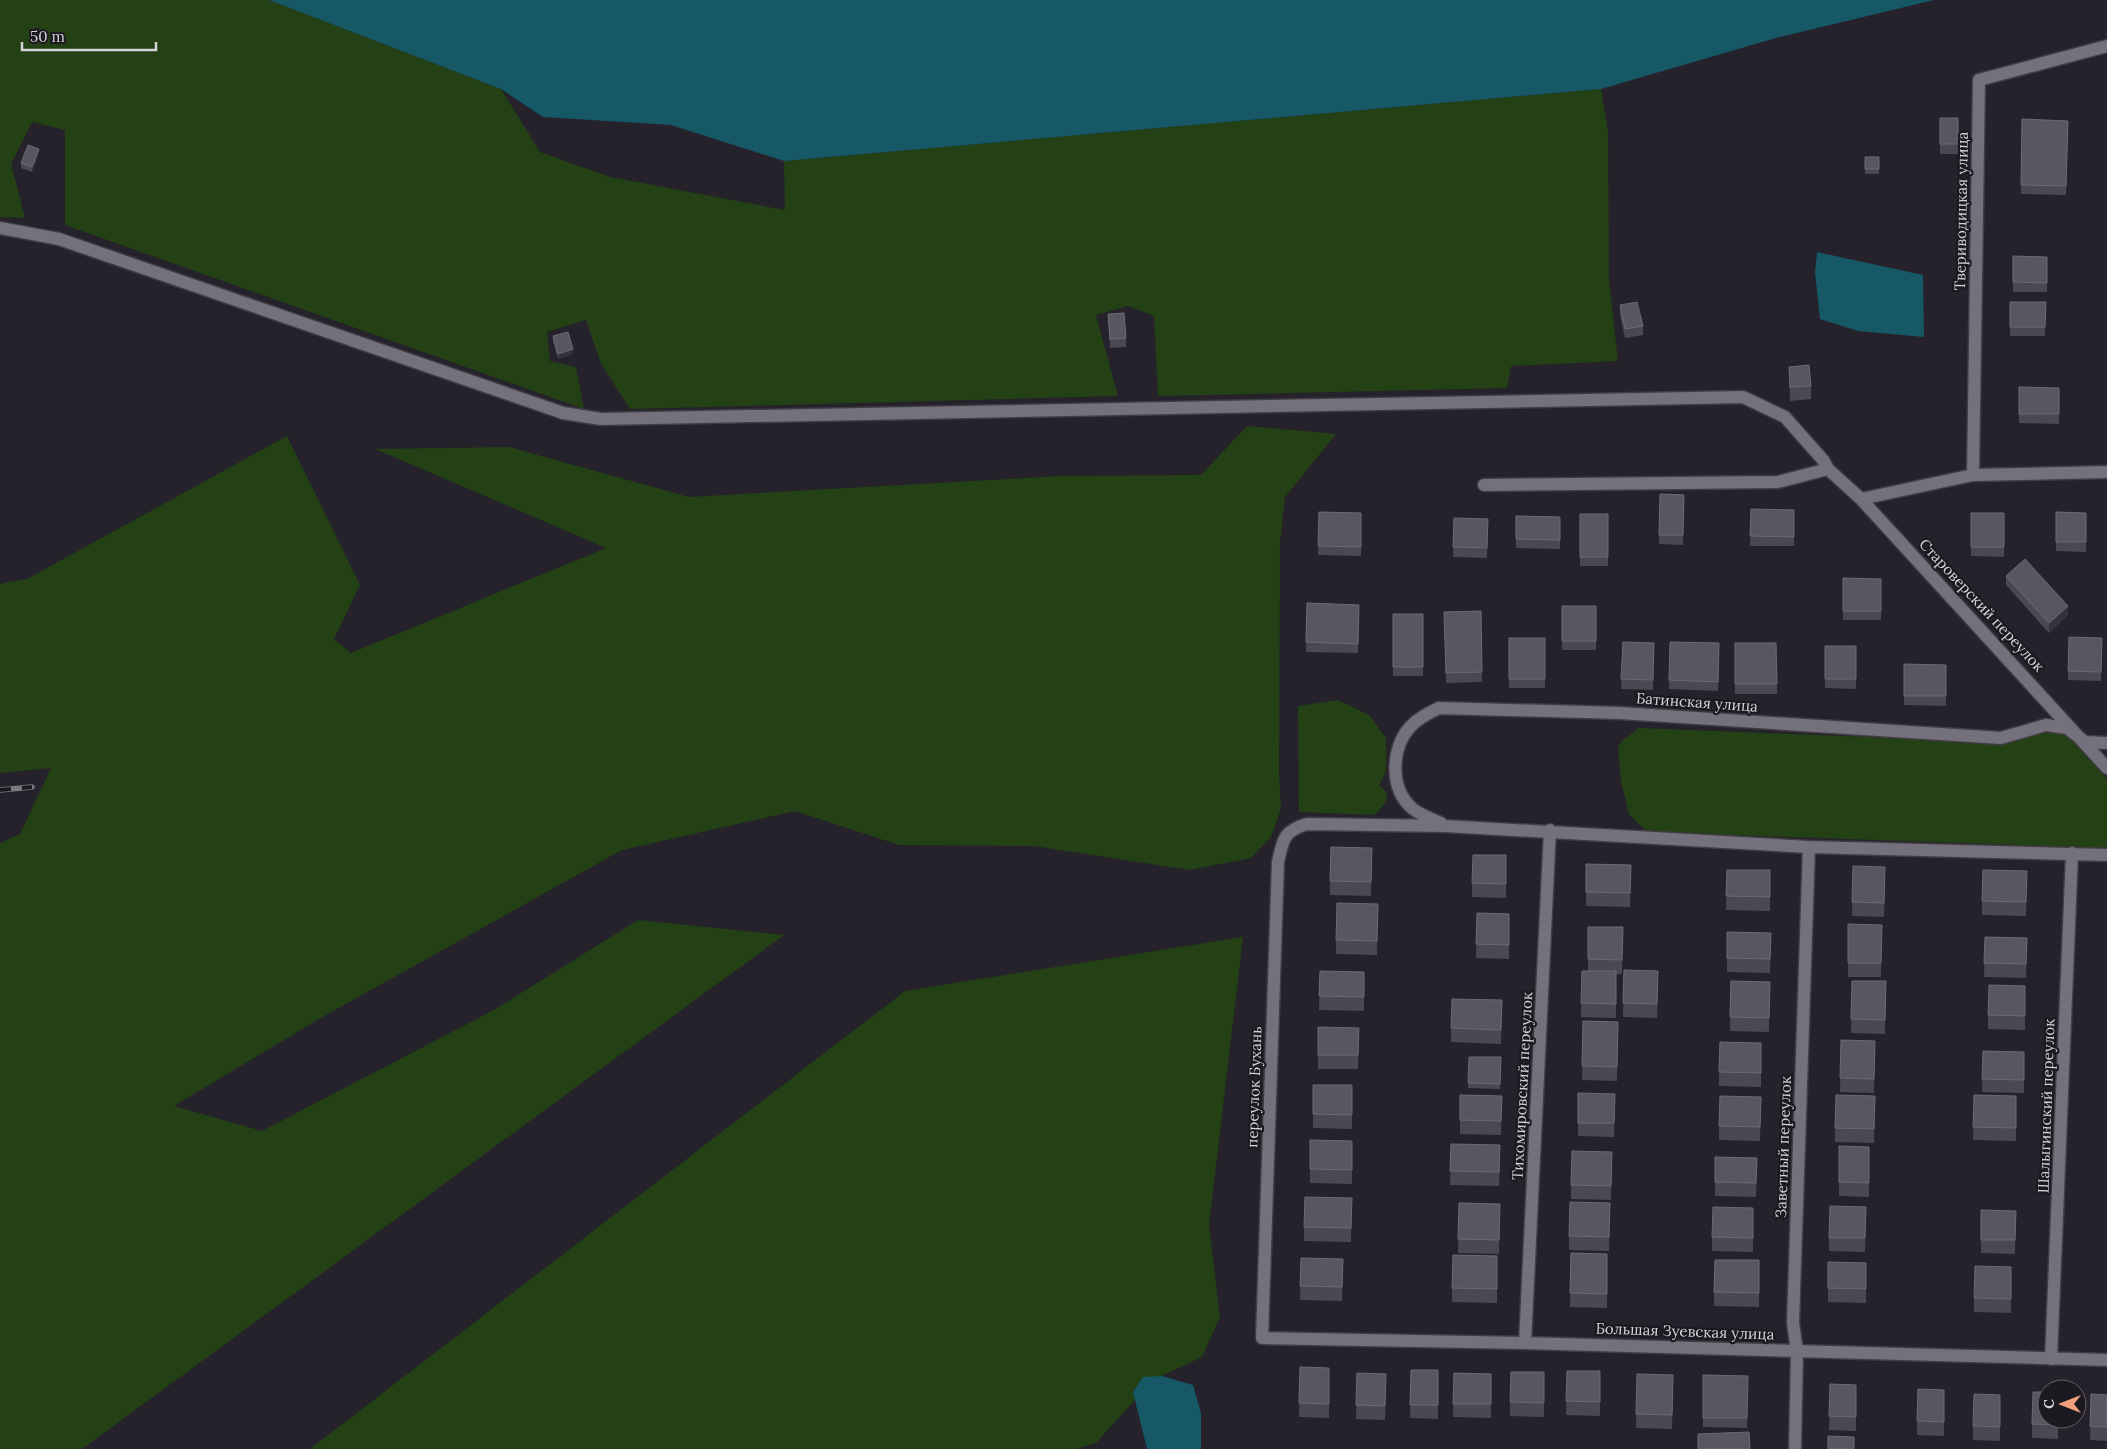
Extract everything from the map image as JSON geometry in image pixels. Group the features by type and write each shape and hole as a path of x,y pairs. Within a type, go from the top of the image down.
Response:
{"street":[{"name":"Твериводицкая улица","path":"1973,475 1979,80 2107,46"},
{"name":"Староверский переулок","path":"0,228 59,239 563,413 601,419 1743,397 1784,417 1828,468 1862,499 2107,768"},
{"path":"1484,485 1778,482 1828,468"},
{"path":"1862,499 1973,475 2107,472"},
{"name":"Батинская улица","path":"1445,826 1411,808 1401,794 1396,777 1395,759 1400,742 1410,727 1423,715 1439,708 1620,713 2001,738 2046,725 2067,728 2085,742"},
{"path":"2085,742 2107,743"},
{"name":"Батинская улица","path":"1283,838 1295,828 1307,824 1445,826 1550,830 1809,847 2107,855"},
{"name":"Тихомировский переулок","path":"1526,1343 1550,830"},
{"name":"переулок Бухань","path":"1262,1338 1278,862 1283,838"},
{"name":"Заветный переулок","path":"1795,1449 1797,1351 1793,1323 1809,847"},
{"name":"Шалыгинский переулок","path":"2051,1359 2072,853"},
{"name":"Большая Зуевская улица","path":"1262,1338 1526,1343 2107,1360"}],"green space":[{"path":"0,0 269,0 501,89 540,152 610,177 785,210 784,161 1601,89 1608,131 1609,280 1618,361 1511,366 1507,388 1158,396 1154,316 1128,306 1096,315 1118,396 630,409 601,364 586,320 547,332 550,361 576,367 584,409 65,225 65,130 32,122 11,164 25,218 0,217"},
{"path":"1247,426 1336,434 1285,497 1280,543 1279,772 1281,809 1271,837 1251,858 1190,870 1034,846 899,845 795,811 622,850 319,1019 174,1106 262,1131 494,1010 638,920 784,935 82,1449 0,1449 0,843 20,834 51,768 0,773 0,584 27,579 287,436 360,585 334,639 351,653 606,548 375,449 509,447 689,497 1060,476 1201,475"},
{"path":"1338,700 1369,715 1386,738 1386,772 1379,785 1388,794 1384,805 1374,815 1299,812 1298,706"},
{"path":"1639,728 2001,742 2050,732 2070,737 2107,779 2107,848 1647,832 1629,814 1621,781 1618,747 1622,741"},
{"path":"1243,937 1209,1225 1220,1317 1202,1357 1153,1380 1096,1443 1076,1449 310,1449 905,991"}],"water":[{"path":"269,0 1934,0 1776,38 1601,89 784,161 671,125 543,117 501,89"},
{"path":"1817,252 1923,275 1924,337 1858,331 1820,319 1815,273"},
{"path":"1162,1376 1193,1385 1201,1413 1201,1449 1147,1449 1133,1392 1143,1377"}],"building":[{"path":"1940,118 1958,118 1958,144 1940,144"},
{"path":"2022,119 2068,121 2066,186 2021,185"},
{"path":"28,145 39,149 32,167 21,163"},
{"path":"1865,157 1879,157 1879,169 1865,169"},
{"path":"2013,256 2047,257 2047,283 2013,282"},
{"path":"1637,302 1643,326 1625,329 1620,305"},
{"path":"2010,302 2046,302 2045,327 2010,327"},
{"path":"1124,313 1126,338 1110,339 1108,314"},
{"path":"568,332 573,349 558,354 553,336"},
{"path":"1809,365 1811,386 1790,387 1789,367"},
{"path":"2019,387 2059,388 2059,414 2019,414"},
{"path":"1660,494 1684,495 1683,535 1659,535"},
{"path":"1751,509 1794,510 1794,537 1750,536"},
{"path":"1319,512 1361,513 1361,547 1318,546"},
{"path":"2056,512 2086,513 2086,542 2056,542"},
{"path":"1971,513 2004,513 2004,547 1971,547"},
{"path":"1580,514 1608,514 1608,557 1580,557"},
{"path":"1516,516 1560,517 1560,540 1516,539"},
{"path":"1454,518 1488,519 1487,548 1453,547"},
{"path":"2025,559 2068,606 2049,623 2006,576"},
{"path":"1843,578 1881,579 1881,611 1843,611"},
{"path":"1307,603 1359,605 1358,644 1306,642"},
{"path":"1562,606 1596,606 1596,641 1562,641"},
{"path":"1481,611 1482,672 1446,673 1444,612"},
{"path":"1393,614 1423,614 1423,667 1393,667"},
{"path":"2069,637 2102,638 2101,672 2068,671"},
{"path":"1509,638 1545,638 1545,679 1509,679"},
{"path":"1623,642 1654,643 1653,680 1621,679"},
{"path":"1670,642 1719,643 1718,682 1669,680"},
{"path":"1735,643 1776,643 1777,684 1735,684"},
{"path":"1825,646 1856,646 1856,679 1825,679"},
{"path":"1904,664 1946,665 1946,696 1904,696"},
{"path":"1331,847 1372,848 1371,882 1330,881"},
{"path":"1473,855 1506,855 1506,884 1472,883"},
{"path":"1586,864 1631,865 1630,893 1586,892"},
{"path":"1853,866 1885,867 1884,903 1852,902"},
{"path":"1727,870 1770,870 1770,897 1726,896"},
{"path":"1983,870 2027,871 2026,902 1982,901"},
{"path":"1337,903 1378,904 1377,941 1336,940"},
{"path":"1477,913 1509,914 1509,945 1476,944"},
{"path":"1848,924 1882,925 1881,963 1848,963"},
{"path":"1588,927 1623,927 1622,960 1588,959"},
{"path":"1727,932 1771,933 1770,959 1727,958"},
{"path":"1985,937 2027,938 2026,964 1984,963"},
{"path":"1624,970 1658,971 1657,1004 1623,1003"},
{"path":"1320,971 1364,972 1364,997 1319,996"},
{"path":"1582,971 1616,971 1616,1004 1581,1003"},
{"path":"1731,981 1770,982 1769,1018 1730,1017"},
{"path":"1852,981 1886,981 1885,1020 1851,1019"},
{"path":"1989,985 2025,986 2025,1016 1988,1015"},
{"path":"1452,999 1502,1000 1501,1030 1451,1028"},
{"path":"1583,1021 1618,1022 1617,1067 1582,1066"},
{"path":"1318,1027 1359,1028 1358,1055 1318,1055"},
{"path":"1841,1040 1875,1041 1874,1079 1840,1078"},
{"path":"1720,1042 1761,1043 1761,1073 1719,1072"},
{"path":"1983,1051 2024,1052 2024,1080 1982,1079"},
{"path":"1469,1057 1501,1057 1500,1084 1468,1083"},
{"path":"1313,1085 1352,1085 1352,1115 1313,1114"},
{"path":"1578,1093 1615,1094 1614,1123 1578,1123"},
{"path":"1460,1095 1502,1096 1501,1121 1460,1120"},
{"path":"1836,1095 1875,1096 1874,1129 1835,1128"},
{"path":"1974,1095 2016,1096 2016,1128 1973,1127"},
{"path":"1720,1096 1761,1097 1760,1127 1719,1126"},
{"path":"1310,1140 1352,1141 1352,1170 1310,1169"},
{"path":"1451,1144 1500,1145 1499,1172 1450,1171"},
{"path":"1839,1146 1869,1147 1869,1183 1839,1182"},
{"path":"1572,1151 1612,1152 1611,1186 1571,1185"},
{"path":"1715,1157 1757,1158 1756,1183 1715,1182"},
{"path":"1305,1197 1352,1198 1351,1228 1304,1227"},
{"path":"1570,1202 1610,1203 1609,1237 1569,1236"},
{"path":"1459,1203 1500,1204 1499,1240 1458,1239"},
{"path":"1830,1206 1866,1207 1865,1238 1829,1238"},
{"path":"1713,1207 1753,1208 1753,1238 1712,1237"},
{"path":"1981,1210 2016,1211 2015,1240 1981,1240"},
{"path":"1571,1253 1607,1254 1607,1294 1570,1293"},
{"path":"1453,1255 1497,1256 1497,1289 1452,1288"},
{"path":"1301,1258 1343,1259 1342,1287 1300,1286"},
{"path":"1715,1260 1759,1260 1759,1293 1714,1292"},
{"path":"1828,1262 1866,1263 1866,1289 1828,1288"},
{"path":"1975,1266 2011,1267 2011,1299 1974,1298"},
{"path":"1300,1367 1329,1368 1329,1404 1299,1403"},
{"path":"1411,1370 1438,1370 1438,1405 1410,1405"},
{"path":"1567,1371 1600,1371 1600,1402 1566,1401"},
{"path":"1511,1372 1544,1372 1544,1403 1510,1402"},
{"path":"1357,1373 1386,1374 1385,1406 1356,1405"},
{"path":"1454,1373 1491,1374 1491,1404 1453,1404"},
{"path":"1637,1374 1673,1375 1672,1415 1636,1414"},
{"path":"1703,1375 1748,1376 1747,1418 1703,1418"},
{"path":"1830,1384 1856,1385 1856,1417 1829,1416"},
{"path":"1918,1389 1944,1390 1944,1422 1917,1421"},
{"path":"2033,1392 2037,1392 2037,1424 2032,1424"},
{"path":"1974,1394 2000,1395 2000,1427 1973,1426"},
{"path":"2091,1394 2107,1395 2107,1427 2090,1426"},
{"path":"1749,1432 1750,1449 1698,1449 1698,1434"},
{"path":"1828,1436 1854,1437 1854,1449 1828,1449"}],"railway":[{"path":"0,790 32,787"}]}
